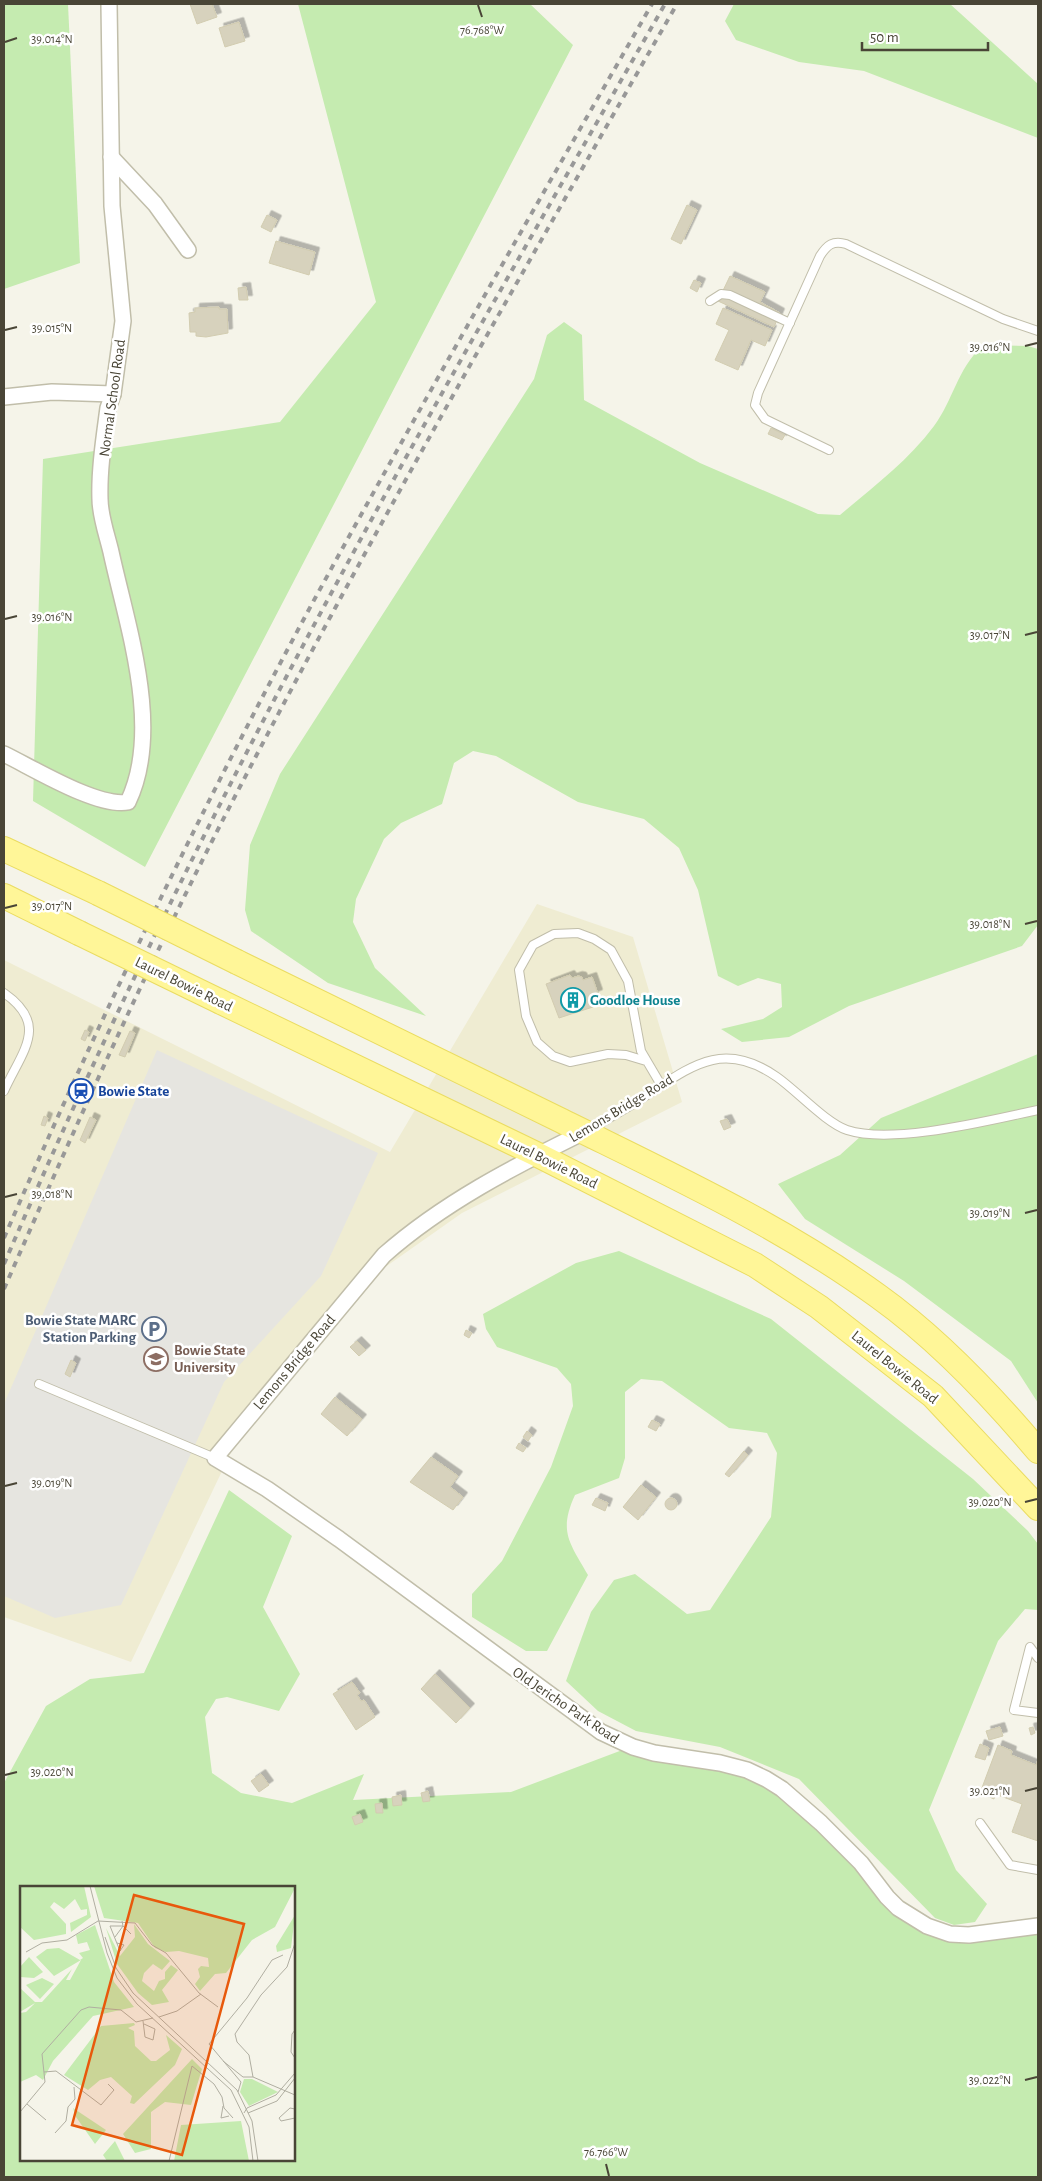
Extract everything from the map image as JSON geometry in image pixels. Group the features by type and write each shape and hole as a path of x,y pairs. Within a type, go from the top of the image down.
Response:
{"main road":[{"path":"4,848 674,1175 816,1253 880,1297 934,1342 996,1402 1038,1451"},
{"name":"Laurel Bowie Road","path":"4,896 538,1155 755,1265 819,1306 933,1396 1038,1508"}],"street":[{"name":"Normal School Road","path":"4,754 97,799 118,804 128,802 135,787 140,767 142,736 140,689 100,501 105,433 124,321 112,206 109,4"},
{"path":"111,157 155,204 188,250"},
{"path":"4,397 52,392 112,394"},
{"name":"Lemons Bridge Road","path":"215,1458 384,1255 427,1219 470,1192 584,1132"},
{"name":"Old Jericho Park Road","path":"215,1458 267,1490 346,1544 601,1732 618,1742 654,1753 694,1758 747,1770 782,1788 861,1863 886,1897 898,1908 927,1926 950,1934 969,1935 1038,1926"}],"lane":[{"path":"829,450 765,419 755,408 755,399 820,256 830,244 838,242 994,315 1038,331"},
{"path":"710,301 721,294 730,294 790,323"},
{"path":"646,1060 626,1055 608,1054 570,1062 553,1056 537,1042 524,1007 519,970 533,945 554,934 578,933 594,939 612,950 628,981 641,1051 661,1085"},
{"path":"4,993 24,1010 30,1022 29,1038 4,1090"},
{"name":"Lemons Bridge Road","path":"584,1132 689,1067 724,1059 739,1058 753,1062 776,1076 835,1124 845,1129 871,1134 888,1135 972,1124 1038,1110"},
{"path":"39,1384 215,1458"},
{"path":"1038,1658 1030,1647 1014,1710 1038,1713"},
{"path":"980,1823 1010,1865 1038,1870"}],"shaded area":[{"name":"Bowie State University","path":"537,904 633,937 682,1102 462,1213 381,1270 233,1448 131,1662 4,1617 4,960 390,1152"},
{"name":"Bowie State MARC Station Parking","path":"157,1050 378,1153 321,1276 224,1382 121,1605 55,1618 4,1596 4,1404"}],"green space":[{"path":"4,4 68,4 80,263 4,289"},
{"path":"298,4 530,4 573,45 145,867 33,801 43,459 280,422 376,302"},
{"path":"734,4 950,4 1038,84 1038,138 864,71 799,62 736,40 725,21"},
{"path":"564,322 582,335 584,400 700,463 818,514 840,515 913,451 941,416 961,375 983,345 1028,346 1038,349 1038,925 1022,946 849,1006 789,1037 742,1042 721,1029 763,1019 782,1007 781,984 758,978 738,986 718,976 698,890 679,848 644,819 578,802 496,756 473,751 454,763 442,804 401,823 384,839 356,899 353,922 375,968 426,1016 328,983 251,931 245,910 250,845 280,774 534,379 547,335"},
{"path":"1038,1054 1038,1403 1011,1361 904,1281 805,1219 778,1184 840,1155 881,1118"},
{"path":"619,1251 771,1319 973,1479 1028,1531 1038,1544 1038,1610 1025,1609 998,1641 929,1810 956,1870 987,1904 975,1922 954,1925 935,1918 799,1779 720,1747 636,1731 598,1711 566,1681 591,1612 614,1580 635,1574 687,1614 710,1610 771,1517 777,1453 767,1433 729,1428 662,1381 641,1379 625,1392 625,1458 619,1478 575,1495 570,1508 567,1519 568,1537 588,1575 547,1651 526,1651 472,1617 472,1594 502,1561 551,1467 573,1406 571,1384 557,1368 497,1347 486,1329 483,1314 576,1263"},
{"path":"229,1490 292,1536 263,1607 300,1674 279,1711 227,1697 216,1699 205,1717 212,1773 241,1793 292,1803 364,1774 353,1800 511,1792 625,1749 730,1764 783,1787 903,1915 969,1941 993,1940 1038,1931 1038,2177 4,2177 4,1783 46,1706 90,1679 144,1673"}],"building":[{"path":"190,4 212,4 217,17 197,24"},
{"path":"239,22 245,41 225,47 219,28"},
{"path":"687,205 697,210 681,244 671,239"},
{"path":"267,215 277,220 271,232 261,227"},
{"path":"276,241 315,252 309,275 269,263"},
{"path":"730,276 765,292 760,302 780,313 774,327 718,301"},
{"path":"694,280 701,283 697,292 690,288"},
{"path":"246,287 248,300 239,300 238,288"},
{"path":"219,307 219,309 227,309 228,333 206,337 196,336 196,332 190,332 189,313 195,312 195,308"},
{"path":"723,308 772,330 765,346 751,340 738,370 715,360 729,330 716,324"},
{"path":"771,428 785,435 782,440 768,434"},
{"name":"Goodloe House","path":"570,975 572,978 582,977 583,980 592,977 598,994 593,996 595,1003 592,1004 593,1007 559,1018 546,984"},
{"path":"85,1030 89,1032 85,1041 81,1039"},
{"path":"130,1031 135,1033 125,1057 119,1055"},
{"path":"44,1116 48,1118 45,1126 41,1125"},
{"path":"90,1117 96,1120 85,1143 80,1140"},
{"path":"727,1119 731,1127 724,1130 720,1121"},
{"path":"466,1330 472,1333 469,1338 464,1335"},
{"path":"357,1341 366,1350 359,1356 350,1347"},
{"path":"71,1360 76,1363 70,1377 65,1374"},
{"path":"335,1397 362,1419 347,1436 321,1414"},
{"path":"652,1420 660,1424 656,1431 648,1427"},
{"path":"527,1431 532,1435 528,1441 523,1437"},
{"path":"519,1443 526,1448 523,1452 516,1448"},
{"path":"744,1451 748,1455 729,1477 725,1474"},
{"path":"431,1457 458,1476 450,1487 463,1497 453,1510 410,1482"},
{"path":"641,1485 656,1497 638,1520 623,1507"},
{"path":"596,1498 608,1503 605,1511 592,1505"},
{"path":"669,1498 673,1498 677,1504 673,1510 669,1510 665,1506 665,1502"},
{"path":"435,1674 470,1708 456,1723 421,1689"},
{"path":"352,1682 360,1693 357,1695 361,1701 364,1700 375,1717 356,1730 333,1694"},
{"path":"1000,1727 1003,1736 989,1740 986,1731"},
{"path":"1033,1727 1035,1733 1031,1735 1029,1728"},
{"path":"980,1744 989,1748 985,1760 975,1757"},
{"path":"998,1745 1012,1751 1011,1755 1036,1765 1038,1760 1038,1841 1012,1832 1022,1804 995,1794 994,1799 980,1793"},
{"path":"261,1774 269,1785 259,1792 251,1781"},
{"path":"428,1791 430,1801 423,1802 421,1793"},
{"path":"401,1795 402,1805 393,1806 392,1797"},
{"path":"382,1803 383,1813 376,1813 375,1804"},
{"path":"360,1814 363,1822 355,1825 352,1817"}],"railway":[{"path":"4,1238 114,996 191,837 271,680 396,452 652,4"},
{"path":"4,1264 58,1141 143,959 284,681 444,389 665,4"},
{"path":"4,1289 119,1033 243,781 402,487 677,4"}],"place":[{"name":"Goodloe House","path":"573,1000"},
{"name":"Bowie State","path":"81,1091"},
{"name":"Bowie State MARC Station Parking","path":"154,1329"},
{"name":"Bowie State University","path":"156,1359"}]}
